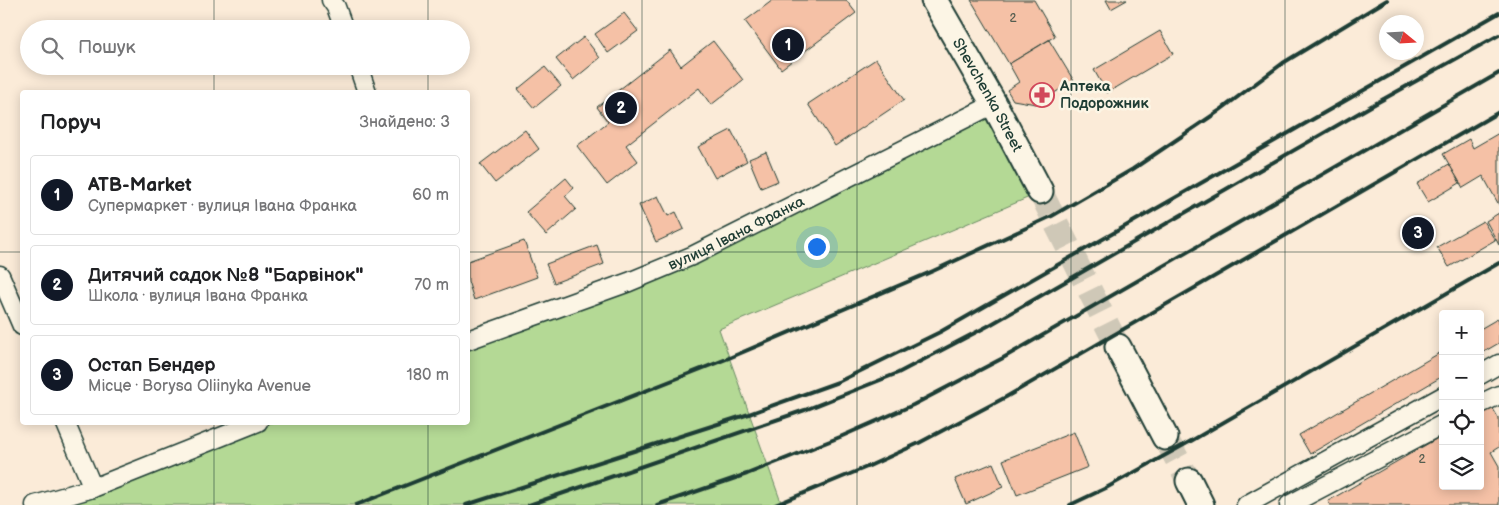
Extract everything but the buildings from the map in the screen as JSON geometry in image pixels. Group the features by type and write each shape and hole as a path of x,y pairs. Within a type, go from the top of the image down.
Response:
{"main road":[{"name":"Shevchenka Street","path":"934,0 994,104 1040,191"},
{"path":"1118,347 1165,437"},
{"path":"1188,481 1202,505"}],"street":[{"path":"330,0 336,7 341,20"},
{"path":"361,75 366,90"},
{"name":"вулиця Івана Франка","path":"470,339 629,282 694,255 994,104"},
{"path":"0,275 20,321"},
{"path":"1484,373 1499,364"},
{"path":"1484,402 1499,394"},
{"path":"1246,505 1439,398"},
{"path":"65,425 93,488"},
{"path":"35,505 93,488 250,425"},
{"path":"1289,505 1439,426"}],"green space":[{"path":"994,104 1032,196 719,329 782,505 35,505 253,425 470,425 470,339 629,282"}],"tunnel":[{"path":"1040,191 1118,347"},
{"path":"1165,437 1189,481"}],"railway":[{"path":"356,505 729,358 933,271 1052,216 1133,169 1219,111 1283,63 1387,0"},
{"path":"466,505 749,414 838,382 940,332 1499,13"},
{"path":"529,505 805,410 898,373 988,326 1371,106 1499,35"},
{"path":"657,505 747,474 840,437 913,405 1003,358 1499,73"},
{"path":"775,505 917,444 1006,397 1499,112"},
{"path":"1070,505 1106,488 1191,441 1499,263"}],"place":[{"name":"ATB-Market","path":"788,45"},
{"name":"Аптека Подорожник","path":"1042,95"},
{"name":"Дитячий садок №8 \"Барвінок\"","path":"621,108"},
{"name":"Остап Бендер","path":"1418,233"}]}
